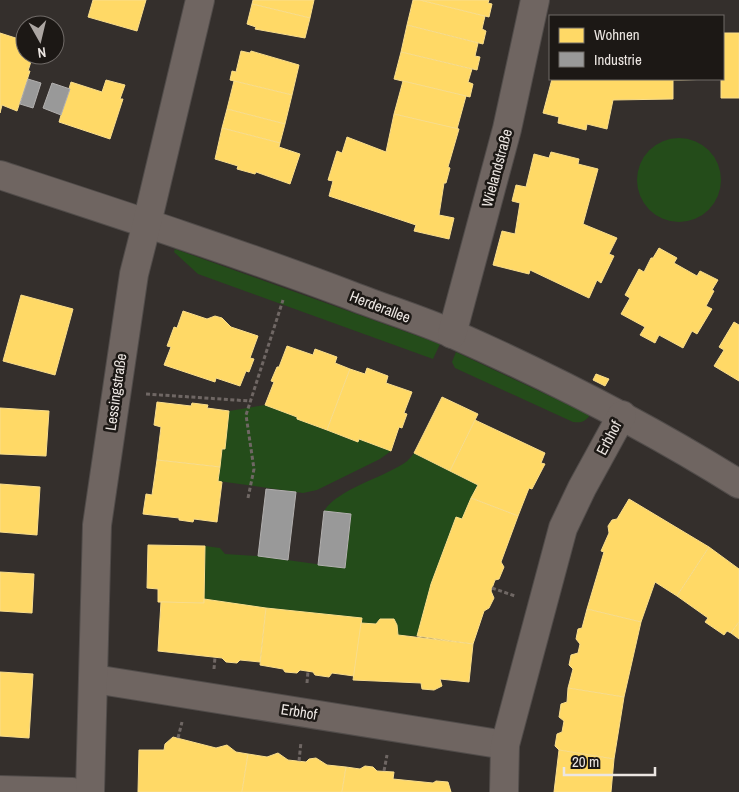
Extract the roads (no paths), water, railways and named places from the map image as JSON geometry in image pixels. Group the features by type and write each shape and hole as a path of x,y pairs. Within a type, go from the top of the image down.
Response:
{"street":[{"name":"Lessingstraße","path":"90,792 97,525 134,274 148,223 200,0"},
{"name":"Wielandstraße","path":"452,334 507,129 535,0"},
{"name":"Herderallee","path":"0,175 148,223 293,274 452,334 622,415 686,451 739,484"},
{"name":"Erbhof","path":"504,792 505,744 563,528 582,488 622,415"},
{"name":"Erbhof","path":"94,679 505,744"},
{"path":"0,790 72,792"}]}
